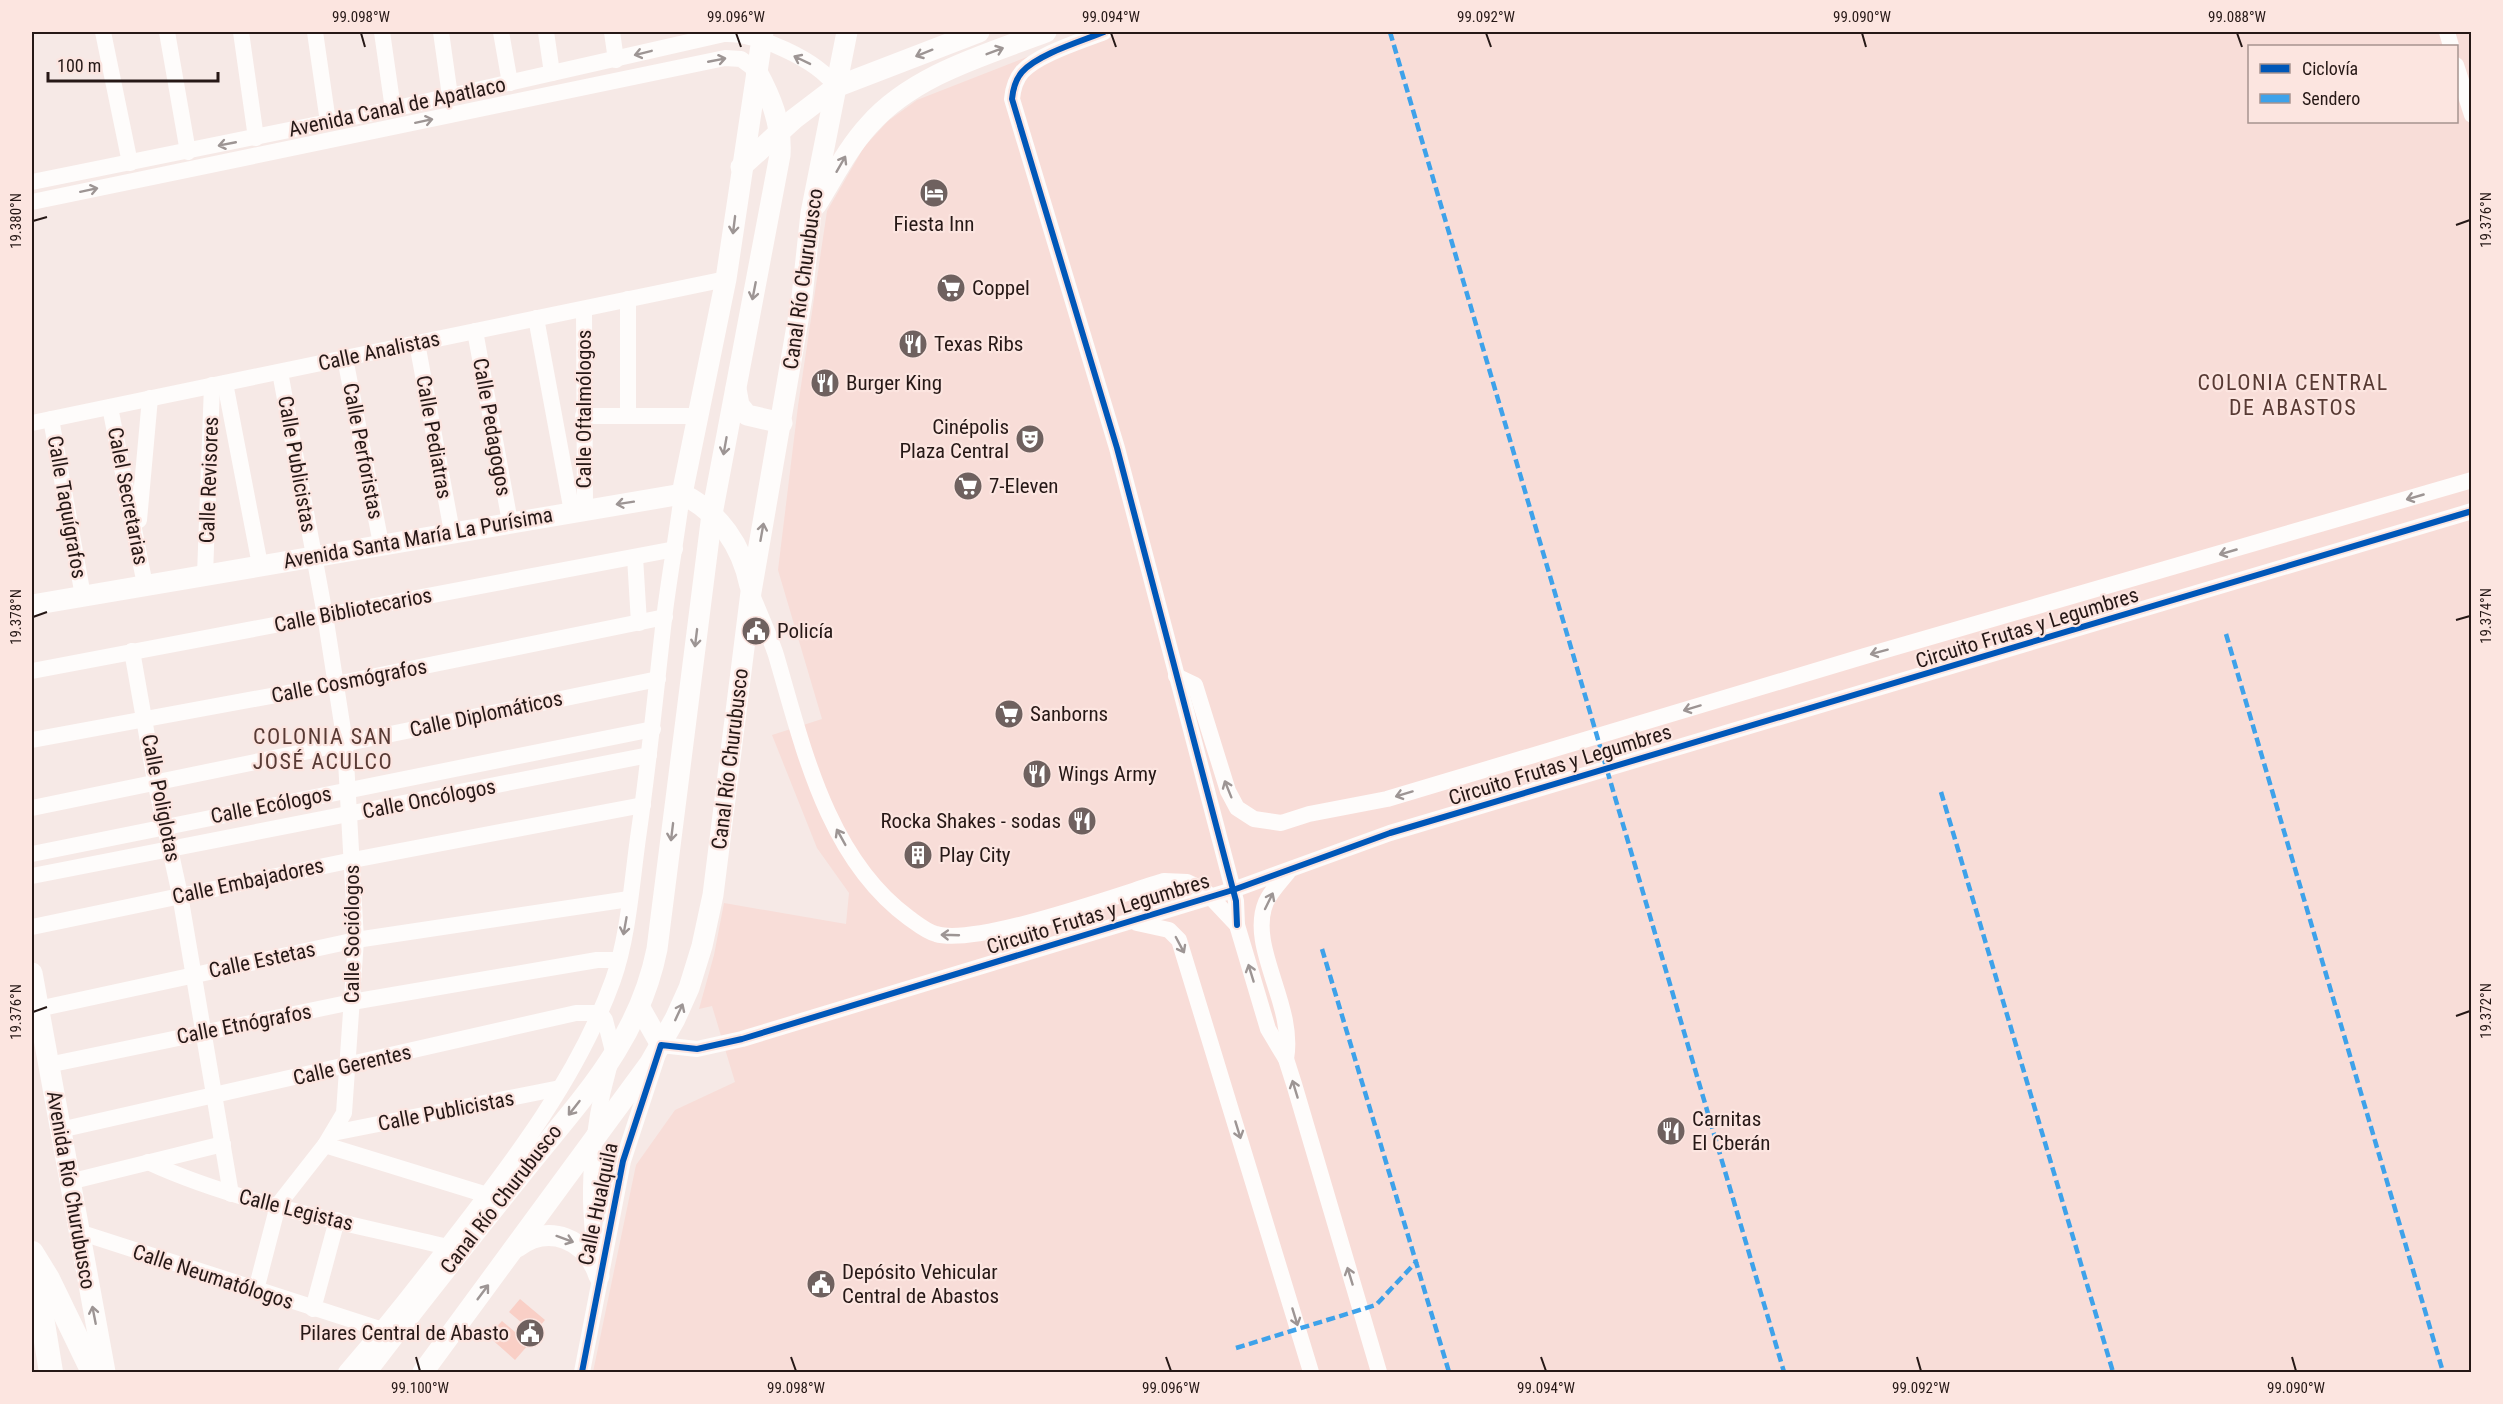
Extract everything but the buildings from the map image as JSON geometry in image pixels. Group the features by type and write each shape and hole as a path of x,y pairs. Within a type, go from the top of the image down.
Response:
{"highway":[{"path":"32,1254 51,1372"},
{"path":"32,1254 48,1279 93,1372"}],"main road":[{"name":"Canal Río Churubusco","path":"423,1372 596,1138 661,1045 689,988 708,921 727,795 727,767 751,592 782,423 802,297 811,213 824,137 847,32"},
{"path":"741,167 761,151 780,130 836,87 979,32"},
{"path":"811,213 857,139 891,103 924,82 1046,32"},
{"name":"Canal Río Churubusco","path":"682,494 726,279 762,36"},
{"name":"Canal Río Churubusco","path":"366,1372 612,1060 640,1008 657,949 712,514 778,166 780,130 770,98 756,70"},
{"path":"735,388 739,405 747,415 782,423"},
{"path":"682,494 697,501 712,514 737,548 751,592"},
{"name":"Avenida Santa María La Purísima","path":"32,605 682,494"},
{"name":"Avenida Río Churubusco","path":"32,973 105,1372"},
{"path":"640,1008 661,1045"},
{"path":"516,1247 539,1236 564,1237 586,1251 599,1274"}],"street":[{"path":"103,32 130,163"},
{"path":"167,32 188,152"},
{"path":"241,32 256,138"},
{"path":"315,32 328,122"},
{"path":"382,32 393,109"},
{"path":"441,32 450,96"},
{"path":"501,32 510,83"},
{"path":"546,32 552,73"},
{"path":"612,32 616,60"},
{"path":"1104,32 1044,57 1023,70 1017,79 1012,99 1068,293 1117,448 1236,901 1237,925 1268,1029 1286,1059 1379,1372"},
{"name":"Avenida Canal de Apatlaco","path":"32,182 256,138 616,60 681,37 733,33 762,36 821,70 836,87"},
{"name":"Avenida Canal de Apatlaco","path":"32,202 725,58 741,59 756,70"},
{"path":"584,66 587,88"},
{"path":"2458,68 2472,115"},
{"name":"Calle Analistas","path":"32,423 726,279"},
{"path":"628,299 628,416"},
{"name":"Calle Oftalmólogos","path":"578,510 583,416 584,309"},
{"path":"536,318 578,510"},
{"name":"Calle Pedagogos","path":"475,331 510,522"},
{"name":"Calle Pediatras","path":"417,343 452,532"},
{"name":"Calle Perforistas","path":"345,358 381,544"},
{"name":"Calle Publicistas","path":"280,372 314,556"},
{"path":"219,384 260,565"},
{"name":"Calle Revisores","path":"205,575 219,384"},
{"path":"138,540 150,398"},
{"name":"Calel Secretarias","path":"110,407 138,540 145,585"},
{"path":"583,416 697,416"},
{"name":"Calle Taquígrafos","path":"51,419 83,596"},
{"path":"1176,676 1196,685 1228,791 1237,808 1254,819 1281,823 1309,814 1387,799 1865,656 2472,480"},
{"name":"Canal Río Churubusco","path":"346,1372 383,1330 487,1195 560,1088 600,1013 618,960 629,899 653,729 664,617 682,494"},
{"name":"Circuito Frutas y Legumbres","path":"661,1045 697,1049 742,1039 1288,872 1390,833 1873,691 1997,652 2217,589 2472,511"},
{"name":"Calle Bibliotecarios","path":"32,671 675,549"},
{"name":"Calle Sociólogos","path":"256,1290 278,1205 329,1139 344,1113 348,1066 356,940 349,789 345,743 314,556"},
{"path":"634,557 639,622"},
{"path":"751,592 775,652 811,770 837,830 857,864 897,909 936,934 990,933 1164,881 1187,882 1204,890 1237,925"},
{"name":"Calle Cosmógrafos","path":"32,740 336,684 664,617"},
{"name":"Calle Poliglotas","path":"132,651 155,781 180,895 231,1194"},
{"name":"Calle Diplomáticos","path":"32,808 658,679"},
{"name":"Calle Ecólogos","path":"32,854 653,729"},
{"name":"Calle Oncólogos","path":"32,876 649,755"},
{"name":"Calle Embajadores","path":"32,927 353,860 643,805"},
{"path":"1286,1059 1290,1040 1261,934 1267,901 1288,872"},
{"name":"Calle Estetas","path":"38,1009 356,940 629,899"},
{"path":"1130,922 1169,930 1179,940 1311,1372"},
{"name":"Calle Etnógrafos","path":"48,1065 203,1031 352,1002 597,960 618,960"},
{"path":"600,1013 605,1020 612,1060"},
{"name":"Calle Gerentes","path":"60,1130 559,1016 600,1013"},
{"name":"Calle Hualquila","path":"582,1372 622,1161 661,1045"},
{"name":"Calle Hualquila","path":"599,1274 592,1204 596,1138 612,1060"},
{"name":"Calle Publicistas","path":"329,1139 560,1088"},
{"path":"329,1139 487,1195"},
{"path":"69,1182 223,1144"},
{"name":"Calle Legistas","path":"148,1162 185,1179 231,1194 447,1247"},
{"path":"313,1309 337,1220"},
{"name":"Calle Neumatólogos","path":"79,1232 383,1330"}],"shaded area":[{"path":"1091,32 2471,32 2471,1372 593,1372 636,1165 675,1110 735,1082 712,1006 699,1009 714,955 724,903 846,924 849,893 817,848 772,735 822,719 778,570 798,406 827,211 864,147 888,121 917,100"},
{"path":"520,1299 545,1320 534,1333 509,1312"},
{"path":"502,1321 529,1344 515,1360 488,1336"}],"marked path":[{"path":"1390,32 1784,1372"},
{"path":"2226,634 2443,1372"},
{"path":"1941,792 2113,1372"},
{"path":"1322,949 1449,1372"},
{"path":"1236,1348 1376,1305 1417,1261"}],"cycle path":[{"path":"1104,32 1049,54 1029,65 1018,78 1012,99 1117,448 1236,901 1237,925"},
{"path":"582,1372 623,1161 661,1045 697,1049 742,1039 1233,890 1390,833 2472,511"}],"place":[{"name":"Fiesta Inn","path":"934,193"},
{"name":"Coppel","path":"951,288"},
{"name":"Texas Ribs","path":"913,344"},
{"name":"Burger King","path":"825,383"},
{"name":"Cinépolis Plaza Central","path":"1030,439"},
{"name":"7-Eleven","path":"968,486"},
{"name":"Policía","path":"756,631"},
{"name":"Sanborns","path":"1009,714"},
{"name":"Wings Army","path":"1037,774"},
{"name":"Rocka Shakes - sodas","path":"1082,821"},
{"name":"Play City","path":"918,855"},
{"name":"Carnitas El Cberán","path":"1671,1131"},
{"name":"Depósito Vehicular Central de Abastos","path":"821,1284"},
{"name":"Pilares Central de Abasto","path":"530,1333"}],"district":[{"name":"COLONIA CENTRAL DE ABASTOS","path":"2293,394"},
{"name":"COLONIA SAN JOSÉ ACULCO","path":"323,748"}]}
